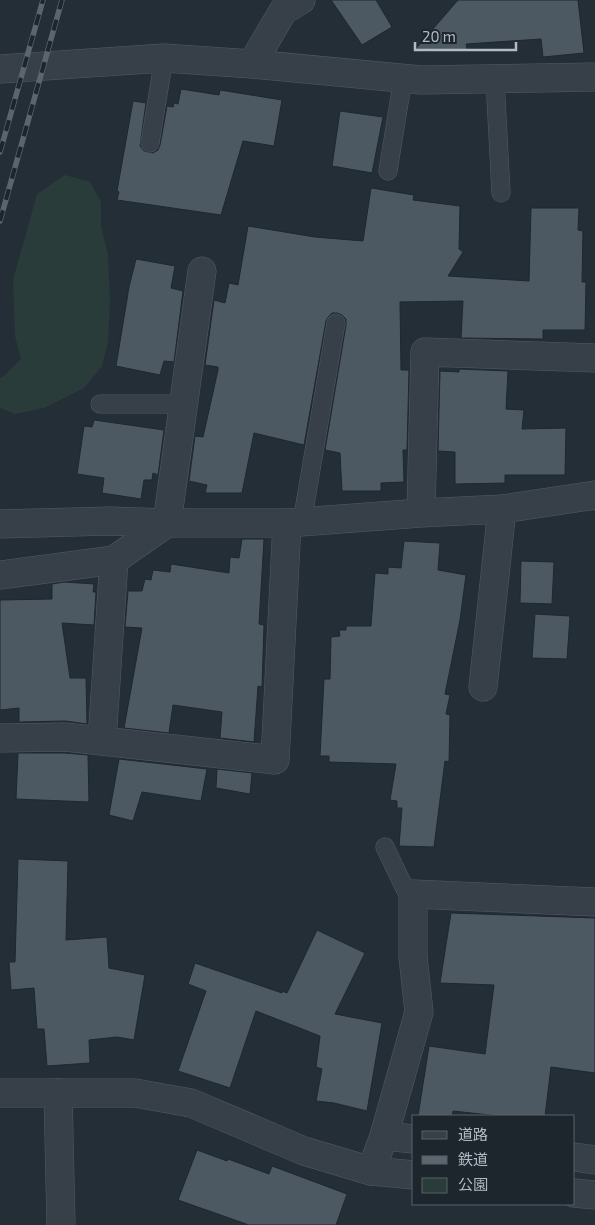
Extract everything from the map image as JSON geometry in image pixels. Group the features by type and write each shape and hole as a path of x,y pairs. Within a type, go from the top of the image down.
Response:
{"street":[{"path":"252,64 283,11 301,0"},
{"path":"0,69 164,58 252,64 421,80 595,77"},
{"path":"0,575 114,560 167,523 202,271"},
{"path":"421,512 425,352 595,358"},
{"path":"0,524 110,521 167,523 295,522 421,512 502,510 595,495"},
{"path":"483,687 502,510"},
{"path":"0,738 65,737 275,760 295,522"},
{"path":"102,741 114,560"},
{"path":"371,1171 384,1136 419,1012 413,957 413,894 595,902"},
{"path":"0,1093 135,1093 191,1103 304,1151 371,1171 412,1176"},
{"path":"58,1093 61,1225"},
{"path":"384,1136 412,1139"},
{"path":"575,1158 595,1160"},
{"path":"575,1193 595,1195"}],"lane":[{"path":"150,143 164,58"},
{"path":"388,171 403,78"},
{"path":"494,79 501,192"},
{"path":"295,522 336,323"},
{"path":"100,404 184,404"},
{"path":"385,847 405,889 413,894"}],"green space":[{"path":"65,175 90,182 101,202 101,226 108,255 110,302 108,342 102,366 84,388 44,408 15,414 0,408 0,378 21,359 15,336 13,280 37,194"}],"building":[{"path":"331,0 376,0 392,27 362,45"},
{"path":"458,0 578,0 584,53 543,57 541,39 466,44 467,50 413,52"},
{"path":"181,89 219,95 220,90 282,100 274,146 243,141 221,215 117,200 133,101 146,103 140,146 144,151 153,153 158,150 160,145 167,106 173,107 174,103 178,104"},
{"path":"340,111 383,117 372,173 332,166"},
{"path":"371,188 414,195 413,200 460,206 459,249 463,252 448,276 529,281 531,208 579,208 578,230 583,231 582,282 586,282 585,330 543,330 543,339 461,338 463,301 400,302 401,370 409,370 407,450 403,450 404,482 381,483 381,491 342,491 340,453 325,450 346,325 346,319 342,315 332,313 326,321 304,445 254,433 242,493 205,493 207,485 189,481 195,436 203,437 218,370 218,367 205,365 214,300 225,303 229,283 238,285 248,226 315,237 363,241"},
{"path":"136,259 175,266 171,288 183,291 174,362 164,361 160,375 116,366 129,287"},
{"path":"459,369 508,371 506,409 524,410 522,429 566,428 565,475 505,475 505,483 455,484 455,452 438,451 440,371 459,372"},
{"path":"94,420 164,430 158,475 153,473 152,480 144,480 141,499 102,493 104,478 77,474 84,426 92,427"},
{"path":"242,539 264,539 259,624 264,625 262,687 258,686 254,742 220,738 222,712 173,705 169,733 124,728 142,628 125,627 128,591 142,591 145,579 151,580 153,570 170,572 171,564 229,573 230,557 239,558"},
{"path":"404,541 440,543 438,570 466,575 460,620 445,694 450,695 446,714 450,715 449,762 445,761 434,847 399,846 402,808 397,808 397,801 390,800 396,764 329,762 329,756 320,756 324,679 330,679 331,637 340,636 339,630 346,630 346,626 371,626 375,573 388,574 388,567 401,568"},
{"path":"521,561 554,562 552,604 520,603"},
{"path":"64,582 94,584 93,592 96,592 94,625 62,623 70,678 86,678 87,724 65,721 19,722 19,708 0,710 0,600 52,599 52,584"},
{"path":"535,614 570,616 567,659 532,658"},
{"path":"18,753 88,755 89,802 16,799"},
{"path":"119,759 207,769 201,801 142,792 133,821 109,815"},
{"path":"217,769 252,773 250,794 216,788"},
{"path":"18,859 68,861 66,940 107,937 109,968 145,975 134,1040 117,1037 89,1040 90,1063 47,1066 44,1029 37,1029 34,988 11,990 9,962 15,962"},
{"path":"451,913 595,918 595,1073 551,1067 545,1115 490,1115 453,1111 452,1115 418,1115 429,1046 485,1054 494,985 440,983"},
{"path":"317,930 365,953 335,1014 382,1023 367,1111 334,1103 316,1101 322,1069 316,1067 320,1036 256,1011 230,1088 178,1071 206,991 188,984 195,963 282,993 282,991 287,993"},
{"path":"197,1150 269,1174 272,1166 347,1194 336,1225 249,1225 178,1200"}],"railway":[{"path":"0,152 43,0"},
{"path":"0,221 62,0"}]}
